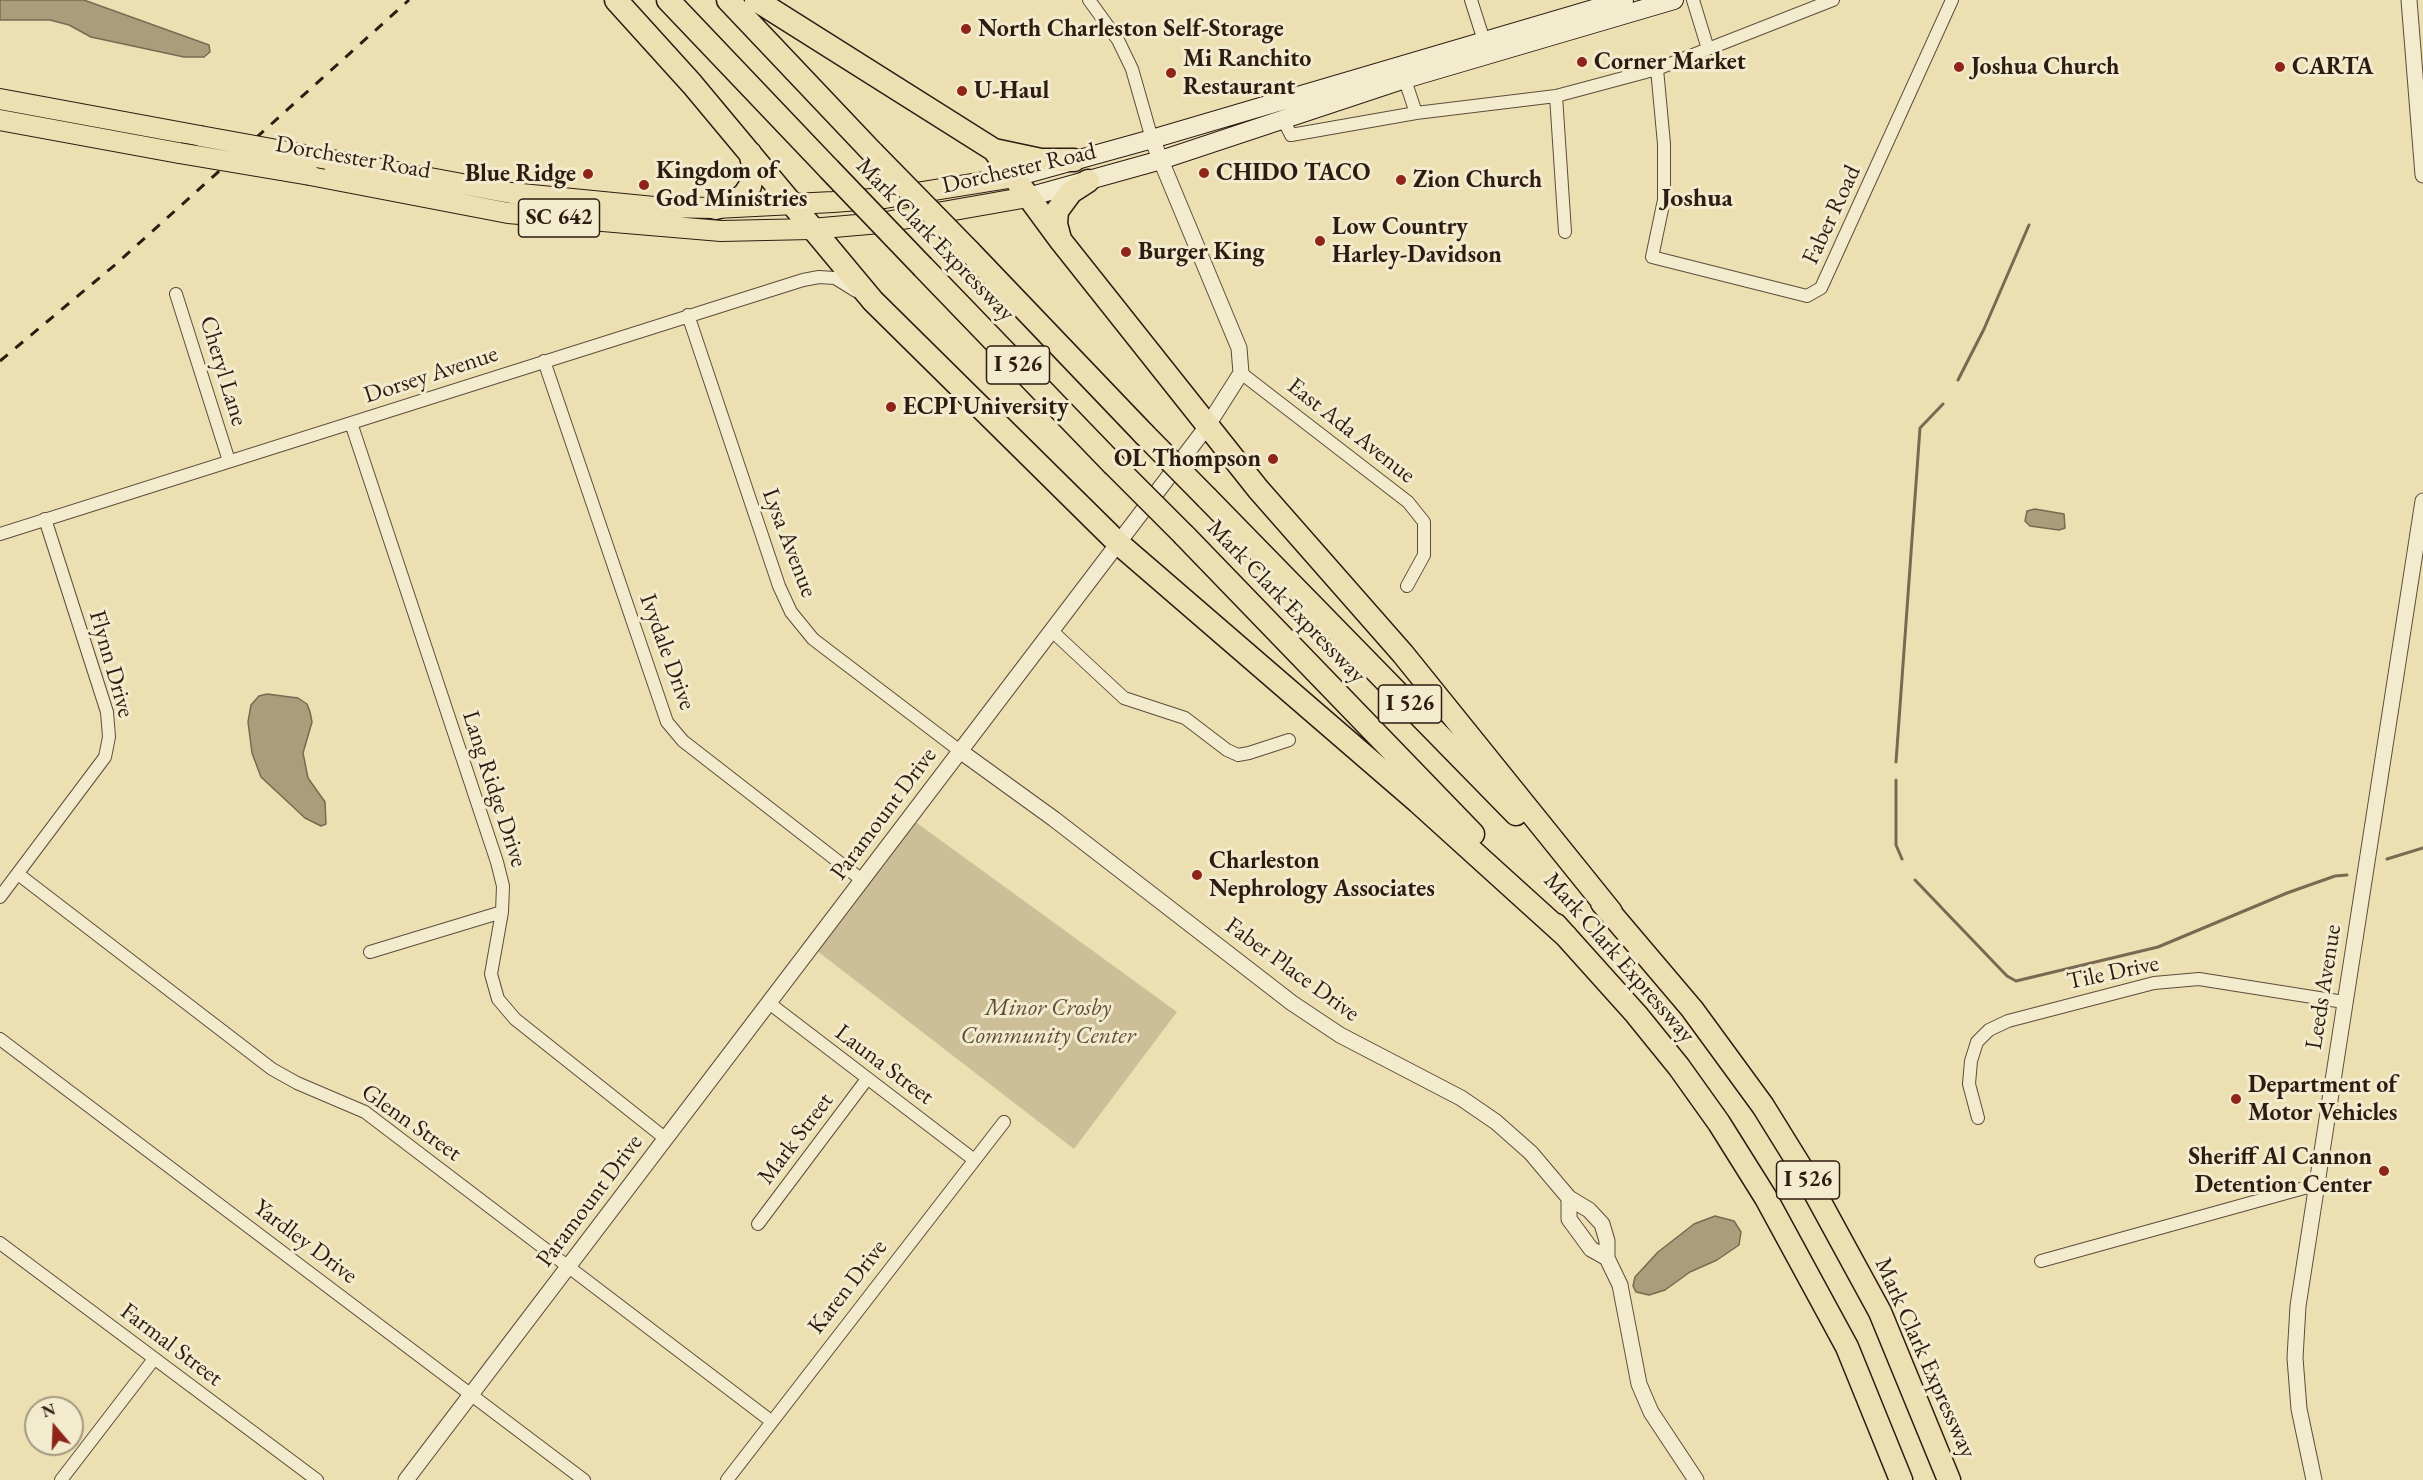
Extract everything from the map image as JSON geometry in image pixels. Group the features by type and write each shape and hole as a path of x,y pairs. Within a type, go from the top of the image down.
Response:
{"highway":[{"path":"616,0 750,153 791,206 873,301 1118,543 1418,802 1566,936"},
{"name":"Mark Clark Expressway","path":"668,0 1113,464 1436,793 1636,1014 1719,1123 1766,1198 1847,1347 1901,1480"},
{"name":"Mark Clark Expressway","path":"728,0 1144,434 1611,912 1692,1009 1763,1106 1802,1169 1880,1312 1949,1480"},
{"path":"756,0 994,150 1061,241 1257,489 1403,654 1611,912"},
{"path":"994,150 1041,160 1074,159"},
{"path":"716,208 735,201 750,186 754,168 750,153"},
{"path":"1061,241 1056,224 1057,211 1071,192 1088,181"}],"main road":[{"name":"Dorchester Road","path":"1487,48 1624,0"},
{"name":"Dorchester Road","path":"0,99 511,193 654,207 791,206 885,198 1015,177 1074,159 1403,73 1487,48 1674,0"},
{"name":"Dorchester Road","path":"0,120 508,213 721,231 811,229 880,224 1028,197 1161,160 1283,119 1403,73"}],"street":[{"path":"1089,0 1104,17 1132,69 1152,139 1239,348 1241,373"},
{"path":"1471,0 1487,48"},
{"path":"1693,0 1708,49"},
{"path":"1283,119 1291,135 1416,113 1556,96 1657,69 1833,0"},
{"name":"Faber Road","path":"1657,69 1664,144 1664,200 1652,257 1807,296 1821,288 1952,0"},
{"path":"2409,0 2420,86 2423,175"},
{"path":"1403,73 1416,113"},
{"path":"1556,96 1565,232"},
{"name":"Dorsey Avenue","path":"0,534 803,280 819,277 835,278 873,301"},
{"name":"Cheryl Lane","path":"177,294 229,460"},
{"name":"Lysa Avenue","path":"688,315 779,586 791,612 813,639 960,751"},
{"name":"Ivydale Drive","path":"544,361 667,722 683,741 862,880"},
{"name":"Paramount Drive","path":"406,1480 1208,425 1241,373"},
{"name":"East Ada Avenue","path":"1241,373 1408,502 1424,522 1424,555 1407,586"},
{"name":"Lang Ridge Drive","path":"351,423 497,862 503,886 502,912 491,974 498,999 514,1019 666,1139"},
{"name":"Leeds Avenue","path":"2314,1480 2299,1409 2295,1358 2298,1306 2423,501"},
{"name":"Flynn Drive","path":"0,897 105,758 110,737 107,712 45,519"},
{"path":"2408,597 2423,579"},
{"path":"1052,631 1124,698 1185,718 1227,750 1238,755 1289,740"},
{"name":"Faber Place Drive","path":"960,751 1052,818 1292,1003 1340,1035 1461,1098 1496,1122 1531,1153 1569,1198 1589,1210 1602,1224 1607,1241 1607,1258 1620,1285 1633,1359 1651,1412 1696,1480"},
{"name":"Glenn Street","path":"18,874 272,1069 297,1083 365,1112 771,1421"},
{"path":"370,952 502,912"},
{"name":"Tile Drive","path":"1978,1118 1970,1084 1971,1061 1977,1042 1989,1030 2008,1021 2154,983 2199,980 2344,1002"},
{"name":"Launa Street","path":"769,1003 973,1160"},
{"name":"Yardley Drive","path":"0,1039 584,1480"},
{"name":"Mark Street","path":"758,1224 867,1079"},
{"name":"Karen Drive","path":"727,1480 1004,1122"},
{"path":"2041,1261 2315,1185"},
{"name":"Faber Place Drive","path":"1569,1198 1569,1219 1591,1249 1607,1258"},
{"name":"Farmal Street","path":"0,1243 317,1480"},
{"path":"62,1480 154,1359"}],"green space":[{"name":"Minor Crosby Community Center","path":"910,818 1177,1012 1074,1149 812,947"}],"shaded area":[{"path":"0,0 84,0 209,45 210,52 204,57 184,57 91,37 69,25 50,20 0,20"},
{"path":"2035,509 2064,514 2065,528 2059,530 2030,526 2025,521 2027,511"},
{"path":"267,694 298,698 307,704 312,722 303,753 308,778 325,802 326,824 321,826 305,818 261,777 252,753 248,722 251,705 259,696"},
{"path":"1715,1216 1734,1221 1741,1232 1739,1245 1717,1260 1690,1272 1665,1290 1649,1295 1636,1292 1633,1286 1635,1277 1658,1252 1694,1224"}],"waterway":[{"path":"1958,380 1984,329 2029,225"},
{"path":"1896,762 1920,428 1943,404"},
{"path":"1896,780 1896,845 1902,859"},
{"path":"2387,859 2423,848"},
{"path":"1915,880 2007,976 2016,981 2158,947 2287,893 2335,876 2347,875"}],"railway":[{"path":"0,361 116,264 409,0"}],"place":[{"name":"North Charleston Self-Storage","path":"966,29"},
{"name":"Corner Market","path":"1582,62"},
{"name":"Joshua Church","path":"1959,67"},
{"name":"CARTA","path":"2280,67"},
{"name":"Mi Ranchito Restaurant","path":"1171,73"},
{"name":"U-Haul","path":"962,91"},
{"name":"CHIDO TACO","path":"1204,173"},
{"name":"Blue Ridge","path":"588,174"},
{"name":"Zion Church","path":"1401,180"},
{"name":"Kingdom of God Ministries","path":"644,185"},
{"name":"Low Country Harley-Davidson","path":"1320,241"},
{"name":"Burger King","path":"1126,252"},
{"name":"ECPI University","path":"891,407"},
{"name":"OL Thompson","path":"1273,459"},
{"name":"Charleston Nephrology Associates","path":"1197,875"},
{"name":"Department of Motor Vehicles","path":"2236,1099"},
{"name":"Sheriff Al Cannon Detention Center","path":"2384,1171"}],"district":[{"name":"Joshua","path":"1697,199"}]}
